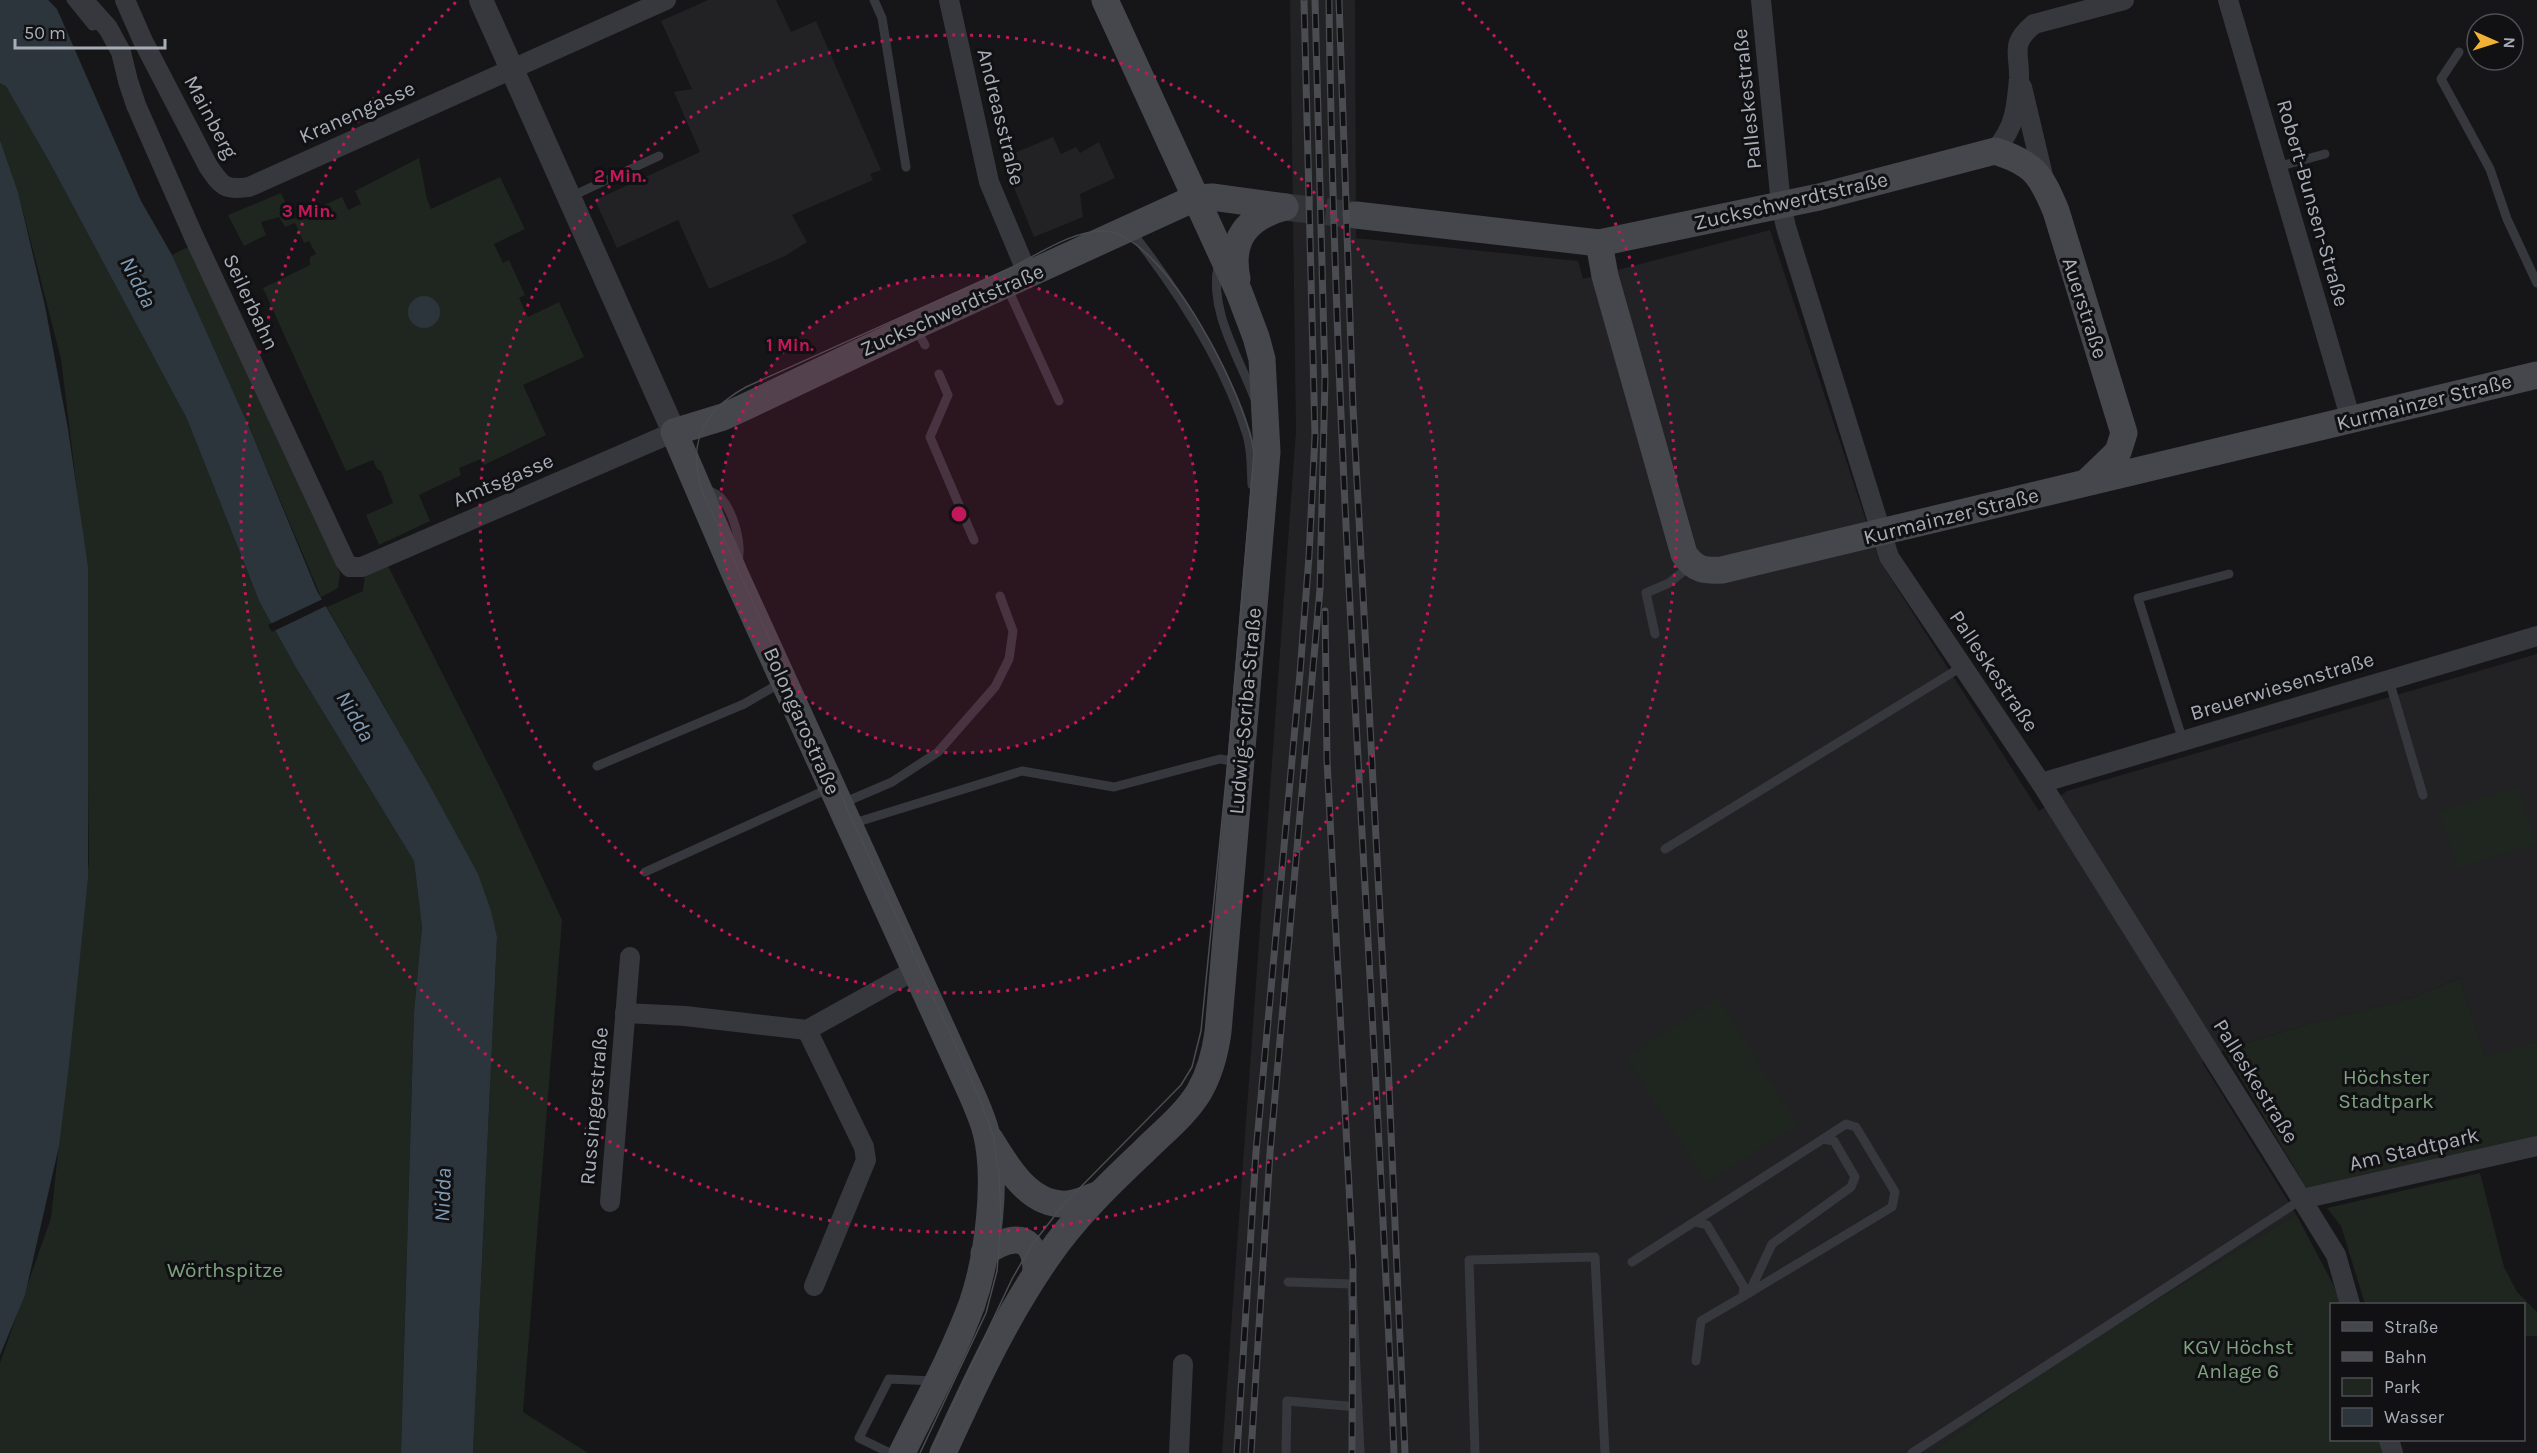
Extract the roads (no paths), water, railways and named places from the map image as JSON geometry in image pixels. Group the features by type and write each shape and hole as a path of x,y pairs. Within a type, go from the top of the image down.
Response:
{"main road":[{"name":"Ludwig-Scriba-Straße","path":"1099,1194 1183,1113 1198,1094 1214,1057 1240,762 1251,577 1266,474 1262,359 1256,337 1239,292 1105,0"},
{"name":"Zuckschwerdtstraße","path":"1356,215 1599,243 1781,206 1995,152"},
{"name":"Auerstraße","path":"1995,152 2018,158 2045,184 2056,212 2124,433"},
{"name":"Zuckschwerdtstraße","path":"674,432 732,413 920,335 1017,280 1196,198"},
{"path":"1196,198 1220,198 1285,207 1268,211 1243,231 1238,243 1235,264 1239,292"},
{"path":"1599,243 1605,276 1684,554 1691,564"},
{"name":"Kurmainzer Straße","path":"1691,564 1706,571 1722,570 2537,375"},
{"name":"Bolongarostraße","path":"674,432 735,574 973,1097 986,1132 990,1160 990,1187 984,1253 972,1302 902,1453"},
{"path":"2087,482 2118,452 2124,433 2152,451 2185,460"},
{"path":"986,1132 1016,1177 1038,1198 1071,1204 1099,1194"},
{"path":"943,1453 1005,1322 1048,1255 1099,1194"},
{"path":"984,1253 1000,1242 1009,1240 1024,1242 1030,1246 1036,1256 1036,1273"}],"street":[{"path":"83,0 122,52 143,41"},
{"name":"Mainberg","path":"125,0 143,41 208,166 220,183"},
{"name":"Bolongarostraße","path":"481,0 674,432"},
{"name":"Kranengasse","path":"220,183 227,188 249,187 666,0"},
{"name":"Andreasstraße","path":"949,0 989,182 1017,280"},
{"name":"Palleskestraße","path":"1761,0 1781,206 1889,557 2041,783 2302,1199 2336,1255 2349,1303"},
{"path":"1995,152 2008,132 2014,116 2019,76 2016,57 2024,32 2034,24 2124,0"},
{"name":"Robert-Bunsen-Straße","path":"2228,0 2351,420"},
{"name":"Seilerbahn","path":"122,52 136,105 194,237 345,561 350,567"},
{"name":"Auerstraße","path":"2019,76 2045,184"},
{"name":"Amtsgasse","path":"350,567 362,567 674,432"},
{"name":"Breuerwiesenstraße","path":"2041,783 2537,636"},
{"name":"Russingerstraße","path":"610,1202 630,957"},
{"path":"814,1286 866,1160 864,1147 807,1030 915,970"},
{"name":"Russingerstraße","path":"625,1013 685,1016 807,1030"},
{"name":"Am Stadtpark","path":"2302,1199 2537,1146"},
{"path":"1179,1453 1183,1364"}],"lane":[{"path":"71,0 92,26 103,24"},
{"path":"874,0 882,18 906,167"},
{"path":"2459,52 2441,79 2490,169 2507,219 2537,283"},
{"path":"2277,167 2325,154"},
{"path":"570,197 659,156"},
{"path":"1129,228 1188,312 1226,382 1247,434 1251,452 1251,577"},
{"path":"1243,231 1221,254 1215,284 1220,312 1228,337 1258,405 1266,436"},
{"path":"1017,280 1059,401"},
{"path":"939,374 948,395 930,437 974,540"},
{"path":"1655,634 1646,593 1669,584 1691,564"},
{"path":"2183,741 2138,597 2229,574"},
{"path":"645,872 840,805 892,782 938,752 995,687 1009,659 1013,631 1000,596"},
{"path":"1665,849 1963,666"},
{"path":"597,766 744,704 784,680"},
{"path":"2389,680 2423,795"},
{"path":"840,805 1022,771 1114,787 1220,759 1240,762"},
{"path":"1632,1262 1846,1124 1856,1127 1894,1192 1892,1208 1701,1321 1696,1361"},
{"path":"1746,1294 1772,1244 1851,1187 1855,1177 1834,1141 1823,1139"},
{"path":"1912,1453 2302,1199"},
{"path":"1695,1222 1707,1225 1746,1294"},
{"path":"1475,1453 1469,1260 1595,1257 1605,1453"},
{"path":"1288,1282 1353,1284 1360,1453"},
{"path":"890,1453 859,1438 889,1379 937,1381"},
{"path":"1286,1453 1287,1401 1358,1407"}],"water":[{"name":"Nidda","path":"0,0 48,0 57,9 141,201 172,255 253,436 317,591 425,777 478,874 491,911 497,937 473,1453 401,1453 414,1012 422,927 414,861 295,666 260,603 187,419 50,163 6,86 0,83"},
{"path":"0,140 18,192 45,306 68,429 88,567 88,878 59,1146 25,1295 0,1355"},
{"path":"424,296 435,301 440,312 435,323 424,328 413,323 408,312 413,301"}],"tunnel":[{"path":"1285,207 1356,215"}],"tram line":[{"path":"920,1453 986,1313 997,1271 1001,1218 999,1175 993,1135 979,1097 703,493 696,460 698,445 702,431 718,407 746,387 1008,269 1055,244 1081,234 1105,231 1128,239 1153,260 1177,288 1220,360 1248,428 1254,453 1228,760 1201,1031 1192,1067 1181,1085 1064,1204 1031,1246 1012,1279 930,1453"}],"railway":[{"path":"1237,1453 1256,1152 1300,673 1315,436 1304,0"},
{"path":"1251,1453 1270,1153 1320,589 1325,379 1315,0"},
{"path":"1329,0 1339,364 1347,545 1394,1453"},
{"path":"1339,0 1353,407 1388,1063 1405,1453"},
{"path":"1325,611 1327,760 1353,1264 1352,1453"}],"park label":[{"name":"Höchster Stadtpark","path":"2386,1089"},
{"name":"Wörthspitze","path":"225,1270"},
{"name":"KGV Höchst Anlage 6","path":"2238,1359"}]}
